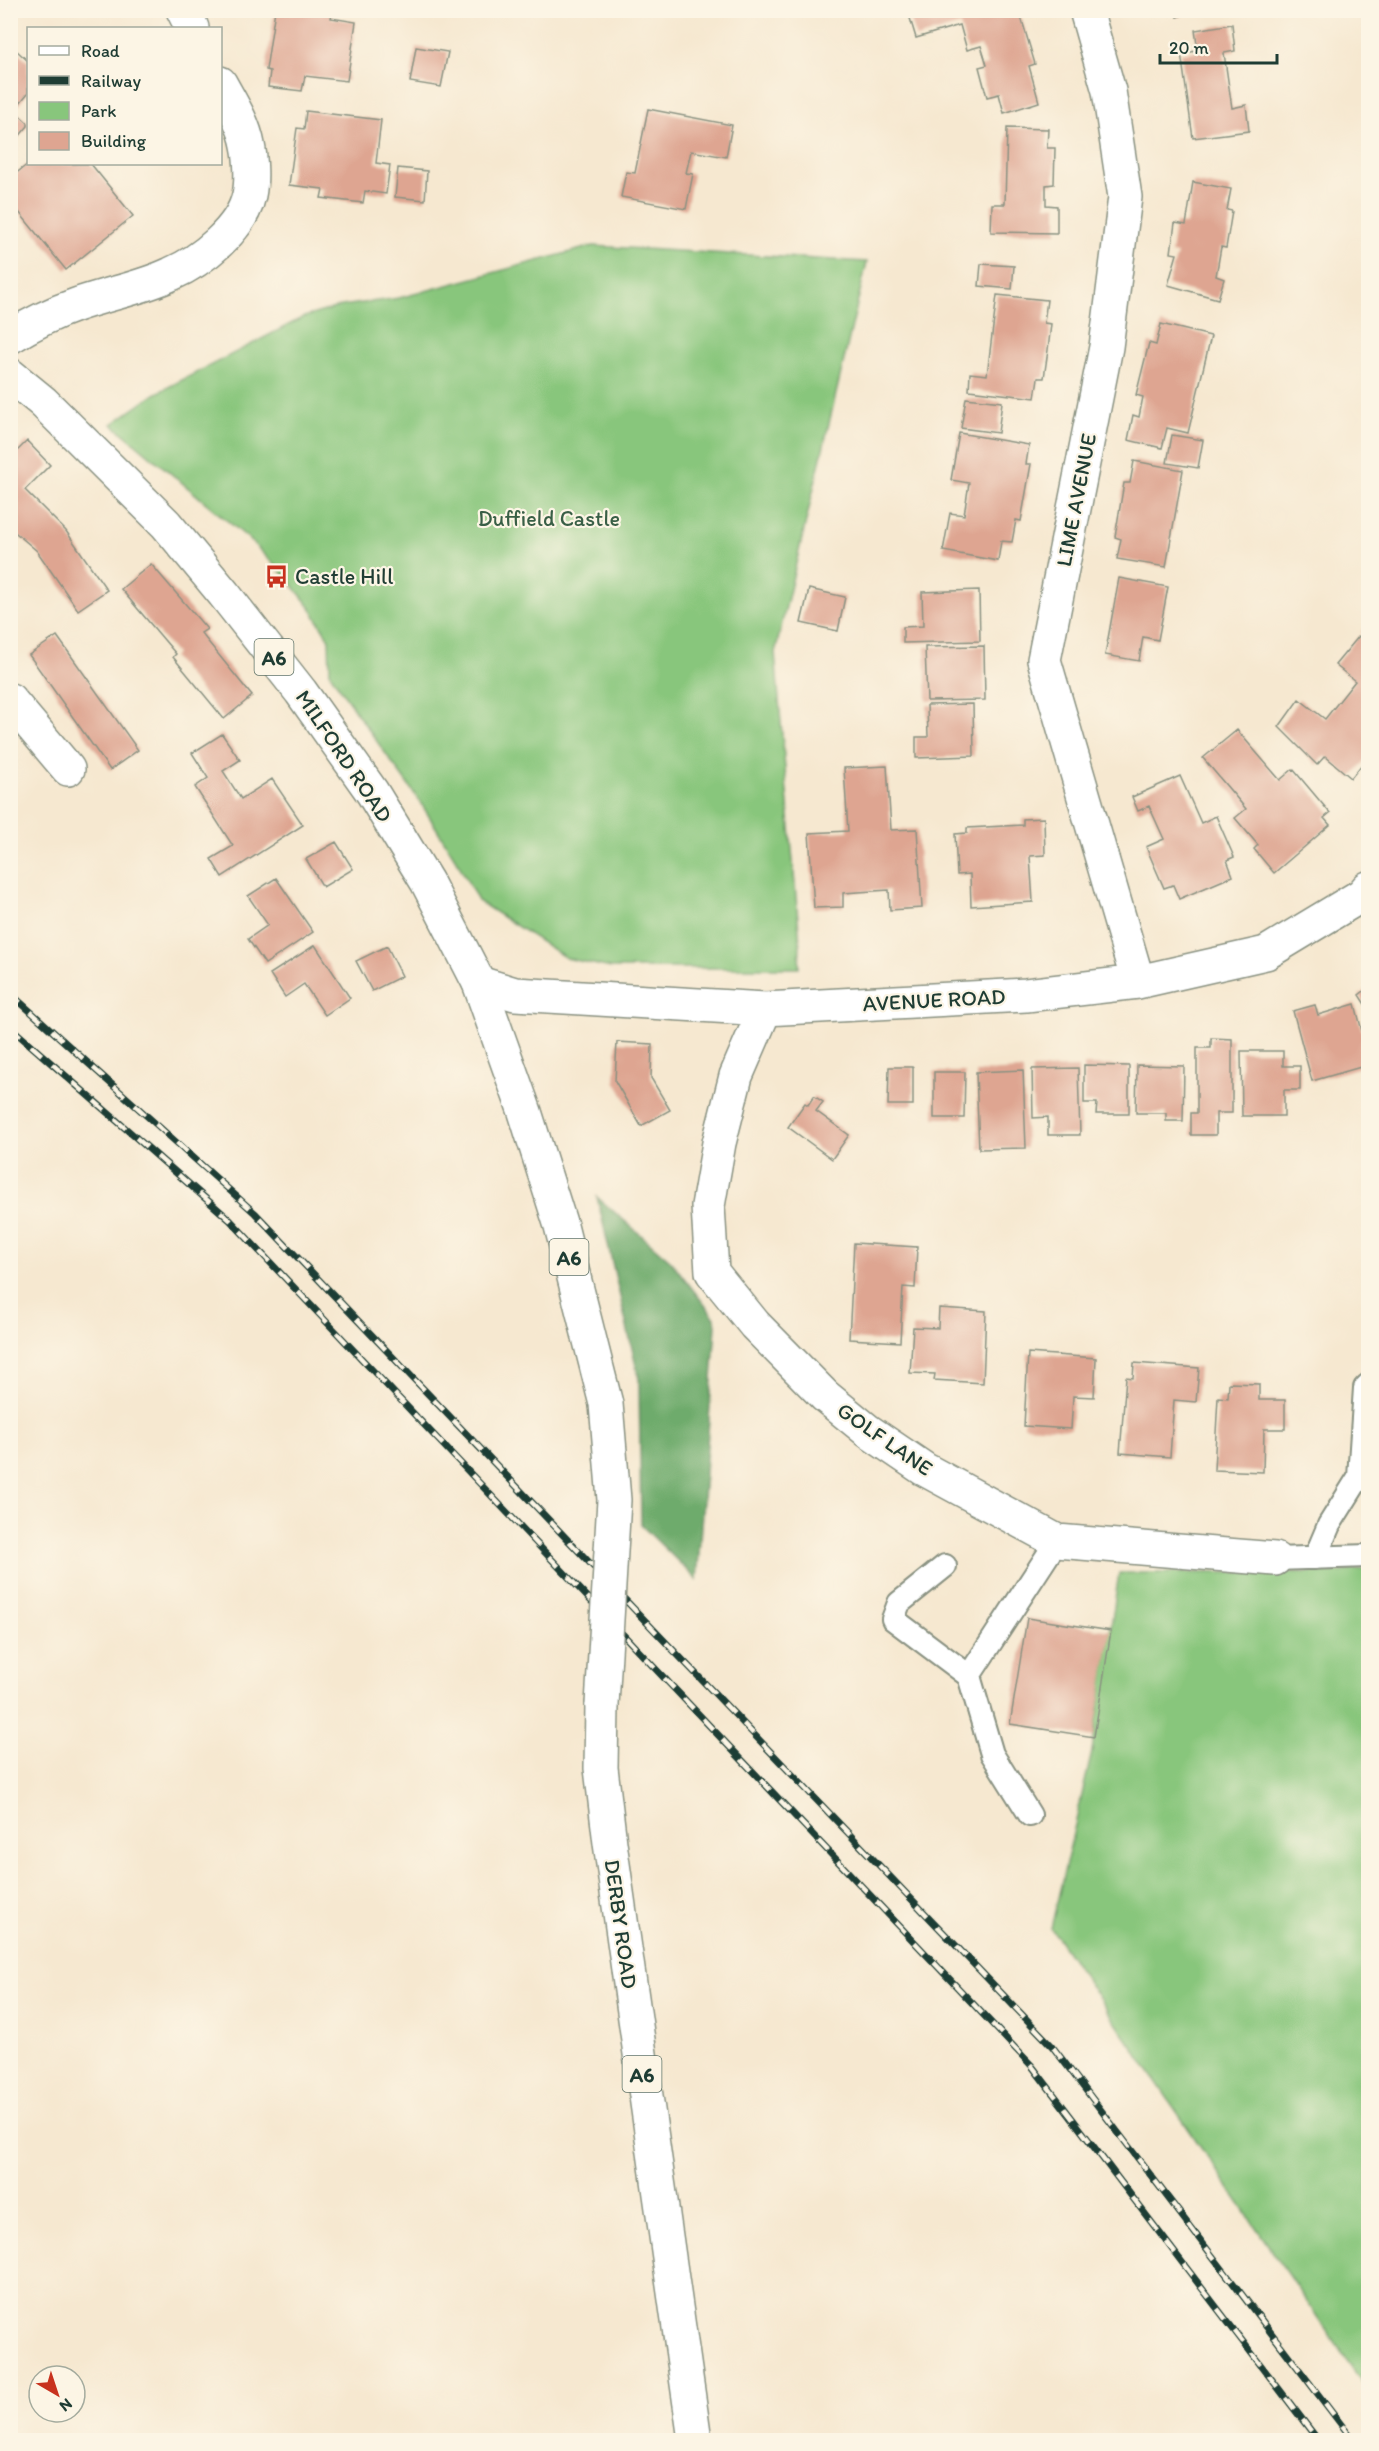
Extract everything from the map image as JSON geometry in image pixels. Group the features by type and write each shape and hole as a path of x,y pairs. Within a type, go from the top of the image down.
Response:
{"main road":[{"path":"183,10 192,27"},
{"name":"LIME AVENUE","path":"1086,10 1109,91 1125,197 1106,347 1044,660 1138,982"},
{"path":"10,337 32,324 74,306 170,275 202,257 220,241 235,223 249,196 248,145 240,120 222,87"},
{"name":"MILFORD ROAD","path":"10,375 43,402 166,524 224,594 301,692 378,802 427,882 479,983 525,1112 561,1226 606,1404"},
{"path":"10,700 68,769"},
{"name":"AVENUE ROAD","path":"479,983 515,994 765,1009 1026,995 1138,982 1266,953 1362,896 1368,888"},
{"name":"GOLF LANE","path":"765,1009 736,1076 719,1143 708,1206 712,1272 755,1325 825,1396 868,1431 924,1469 1057,1541 1275,1559"},
{"name":"DERBY ROAD","path":"606,1404 614,1500 602,1706 601,1768 695,2440"}],"lane":[{"path":"1314,1558 1329,1525 1364,1478 1365,1388 1368,1385"},
{"path":"969,1676 1057,1541"},
{"name":"GOLF LANE","path":"1275,1559 1368,1556"},
{"path":"945,1566 899,1603 893,1619 969,1676 992,1754 1030,1815"}],"green space":[{"name":"Duffield Castle","path":"593,246 867,262 775,653 800,943 799,968 611,968 566,958 478,901 458,863 419,800 330,673 329,639 310,607 287,578 249,539 112,424 155,394 304,317 342,306 399,298"},
{"path":"597,1197 671,1261 715,1318 697,1580 641,1525 639,1379"},
{"path":"1368,1568 1368,2391 1051,1928 1092,1752 1119,1573 1339,1572"}],"building":[{"path":"275,10 295,13 295,10 333,10 331,18 356,22 347,81 305,76 302,91 268,87 270,71 266,70"},
{"path":"923,10 1019,10 1035,64 1029,66 1039,102 1004,113 999,94 987,97 979,67 987,65 981,46 967,50 960,25 916,38 909,15"},
{"path":"1174,10 1194,10 1194,11 1177,17"},
{"path":"1232,24 1235,51 1224,53 1232,108 1246,105 1249,131 1193,138 1181,53 1198,51 1195,30"},
{"path":"416,47 448,52 441,87 410,82"},
{"path":"16,50 27,60 27,94 14,110 27,122 27,127 10,147 10,56"},
{"path":"648,109 732,125 726,157 691,151 686,173 693,174 686,209 621,197 626,172 635,173"},
{"path":"306,111 381,120 376,163 390,165 386,194 365,191 363,203 321,198 323,189 289,185 297,128 304,129"},
{"path":"1007,128 1048,129 1047,148 1055,148 1054,184 1046,185 1046,205 1057,206 1057,233 991,232 992,204 1005,204"},
{"path":"27,165 92,165 133,216 66,270 10,201 10,178"},
{"path":"398,168 427,171 425,200 395,197"},
{"path":"1193,182 1231,189 1227,210 1232,211 1226,248 1221,247 1216,276 1224,279 1218,299 1168,285 1177,254 1171,253 1175,223 1186,225"},
{"path":"981,264 1014,266 1012,289 979,286"},
{"path":"997,295 1047,300 1044,323 1051,324 1048,350 1044,378 1038,378 1035,398 969,390 970,373 987,375"},
{"path":"1161,324 1211,336 1188,433 1167,428 1162,448 1128,440 1133,415 1139,417 1143,397 1136,395 1149,343 1156,345"},
{"path":"966,398 1002,402 998,433 961,428"},
{"path":"959,433 1029,445 1026,464 1031,464 1021,521 1016,520 1012,542 1001,541 998,561 943,551 950,513 964,515 969,483 951,480"},
{"path":"1172,435 1203,440 1198,468 1167,463"},
{"path":"27,441 50,465 25,490 66,531 107,590 78,610 37,551 10,528 10,458"},
{"path":"1134,461 1183,470 1166,567 1117,559 1121,539 1115,537 1124,483 1130,483"},
{"path":"151,564 207,629 201,633 252,696 224,719 173,657 176,654 121,589"},
{"path":"1119,578 1168,587 1158,640 1143,637 1139,661 1105,655"},
{"path":"809,589 845,597 838,631 801,623"},
{"path":"979,590 980,641 903,643 903,627 923,626 922,592"},
{"path":"1368,621 1368,638 1361,633"},
{"path":"57,636 138,750 110,770 29,655"},
{"path":"1359,636 1368,643 1368,759 1351,778 1325,756 1317,765 1279,727 1299,699 1325,719 1355,681 1335,665"},
{"path":"984,646 985,700 927,701 925,647"},
{"path":"973,704 974,756 916,758 916,737 928,737 927,705"},
{"path":"1237,730 1280,780 1293,769 1330,813 1324,818 1330,825 1274,873 1254,849 1258,845 1235,818 1246,809 1203,758"},
{"path":"222,734 240,760 223,771 241,799 272,779 303,825 222,877 211,859 233,846 195,787 208,778 192,753"},
{"path":"887,766 891,830 917,829 922,908 890,910 889,890 843,893 843,907 814,908 809,833 848,831 844,768"},
{"path":"1180,776 1201,823 1216,816 1234,857 1227,860 1233,876 1179,899 1173,885 1164,888 1146,847 1164,839 1149,806 1138,811 1132,797"},
{"path":"1044,818 1045,855 1030,856 1033,902 971,906 970,874 957,875 955,834 967,833 967,828 1023,825 1023,819"},
{"path":"336,842 353,869 323,887 306,859"},
{"path":"276,878 313,932 265,964 248,939 268,925 248,896"},
{"path":"315,945 350,998 325,1015 304,984 285,997 270,974"},
{"path":"387,946 402,976 372,991 356,961"},
{"path":"1368,988 1368,1009 1359,995"},
{"path":"1355,1004 1368,1054 1368,1065 1312,1081 1293,1011 1315,1005 1318,1015"},
{"path":"1211,1038 1232,1039 1232,1113 1216,1113 1216,1135 1191,1135 1191,1113 1197,1113 1197,1048 1211,1048"},
{"path":"617,1042 652,1044 651,1078 670,1110 641,1126 615,1081"},
{"path":"1241,1051 1283,1051 1283,1066 1300,1066 1300,1090 1284,1090 1284,1116 1242,1116"},
{"path":"1084,1065 1129,1066 1129,1114 1096,1114 1097,1103 1084,1103"},
{"path":"1137,1065 1184,1066 1183,1121 1166,1121 1166,1113 1136,1113"},
{"path":"889,1067 913,1067 913,1105 888,1105"},
{"path":"1078,1068 1080,1135 1048,1135 1048,1117 1033,1118 1032,1069"},
{"path":"1023,1070 1026,1148 979,1149 976,1072"},
{"path":"934,1072 965,1072 964,1118 934,1118"},
{"path":"814,1096 823,1102 816,1111 849,1135 832,1159 788,1127 805,1103 808,1105"},
{"path":"854,1243 917,1247 915,1288 903,1287 900,1342 849,1339"},
{"path":"939,1308 986,1311 983,1383 934,1380 935,1374 910,1373 913,1327 938,1328"},
{"path":"1028,1353 1096,1358 1094,1397 1073,1396 1071,1429 1024,1426"},
{"path":"1134,1363 1199,1368 1196,1402 1174,1400 1170,1457 1120,1453 1126,1377 1133,1378"},
{"path":"1229,1383 1259,1384 1259,1400 1285,1400 1285,1429 1264,1429 1263,1472 1214,1470 1218,1397 1228,1398"},
{"path":"1027,1618 1111,1631 1094,1737 1010,1724"}],"railway":[{"path":"10,993 255,1213 1052,2046 1353,2440"},
{"path":"10,1027 230,1220 1032,2066 1318,2440"}],"place":[{"name":"Castle Hill","path":"277,576"}]}
